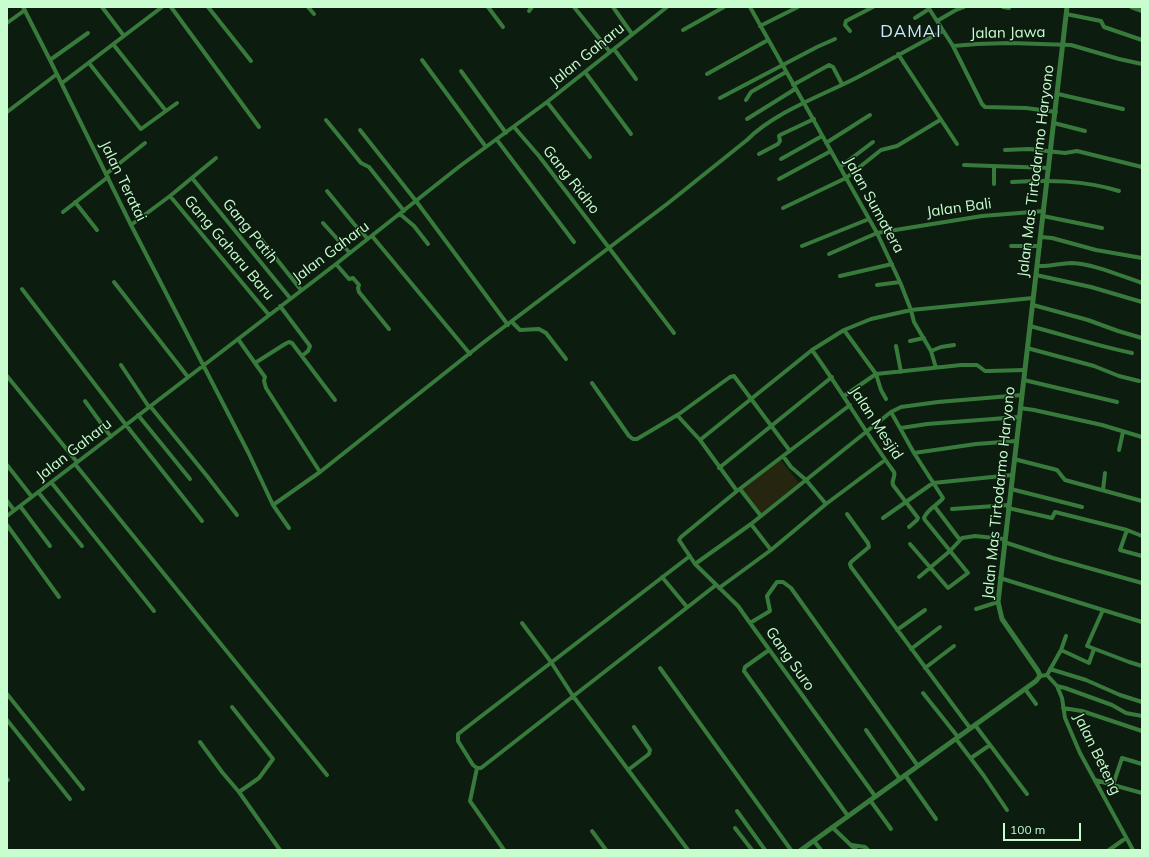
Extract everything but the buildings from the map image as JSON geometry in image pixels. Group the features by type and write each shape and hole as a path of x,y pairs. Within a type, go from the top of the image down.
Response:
{"street":[{"path":"102,7 124,36"},
{"path":"62,84 162,7"},
{"path":"171,7 259,127"},
{"path":"208,7 251,61"},
{"path":"308,7 314,14"},
{"path":"488,7 503,26"},
{"path":"574,7 610,52"},
{"path":"613,7 632,34"},
{"name":"Jalan Gaharu","path":"7,516 336,264 349,252 367,238 372,236 460,166 477,155 547,102 667,7"},
{"path":"683,30 724,7"},
{"name":"Jalan Sumatera","path":"750,7 870,219 900,282 914,322 932,351 936,368"},
{"path":"760,26 798,7"},
{"path":"850,31 845,25 846,21 873,7"},
{"path":"937,21 964,7"},
{"path":"1003,7 1009,8"},
{"name":"Jalan Mas Tirtodarmo Haryono","path":"1040,676 1002,619 998,602 1067,7"},
{"path":"1131,7 1142,11"},
{"path":"915,18 928,8"},
{"name":"Jalan Jawa","path":"928,8 953,46 982,104 985,107 1026,108 1056,112"},
{"path":"7,23 24,9"},
{"name":"Jalan Teratai","path":"24,9 131,225 248,452 273,505 289,528"},
{"path":"1066,14 1101,21 1104,27 1142,40"},
{"path":"273,505 320,472 410,400 747,140 758,129 804,102 855,78 943,31"},
{"path":"50,60 88,33"},
{"path":"720,98 835,39"},
{"path":"707,74 768,40"},
{"name":"Jalan Jawa","path":"953,46 1010,43 1063,44 1142,64"},
{"path":"113,44 166,111"},
{"path":"614,49 636,79"},
{"path":"898,54 957,144"},
{"path":"422,60 486,147"},
{"path":"89,63 140,128 177,104"},
{"path":"747,119 792,91 794,86 830,65 833,67 842,84"},
{"path":"461,71 506,133"},
{"path":"585,72 631,134"},
{"path":"746,100 751,92 786,72"},
{"path":"7,112 57,74"},
{"path":"1058,94 1123,109"},
{"path":"547,102 590,157"},
{"path":"826,143 870,115"},
{"path":"759,154 778,144 780,141 780,134 814,119"},
{"path":"326,120 361,164 369,167 428,244"},
{"path":"783,208 846,178 881,150 897,146 940,120"},
{"path":"1054,123 1085,131"},
{"name":"Gang Ridho","path":"514,127 539,156 674,333"},
{"path":"360,130 416,201 508,325"},
{"path":"781,159 822,136"},
{"path":"497,140 574,242"},
{"path":"840,167 873,142"},
{"path":"63,212 145,143"},
{"path":"1005,150 1029,148 1065,153 1077,151 1142,167"},
{"path":"779,179 831,151"},
{"path":"131,225 170,196 216,158"},
{"path":"964,165 1049,168"},
{"path":"994,166 994,184"},
{"name":"Gang Patih","path":"192,178 290,298"},
{"path":"1012,182 1047,180 1086,183 1119,191"},
{"path":"327,191 367,238"},
{"name":"Gang Gaharu Baru","path":"170,196 269,315"},
{"path":"75,202 97,230"},
{"name":"Jalan Bali","path":"829,254 877,233 982,216 1044,214 1102,228"},
{"path":"802,246 870,219"},
{"path":"323,223 349,252"},
{"path":"372,236 470,354"},
{"path":"1041,237 1052,238 1096,250 1142,258"},
{"path":"260,238 301,290"},
{"path":"1011,246 1040,246"},
{"path":"1037,266 1047,267 1072,263 1092,267 1142,283"},
{"path":"336,264 349,279 352,278 357,281 359,285 359,292 389,329"},
{"path":"840,276 892,264"},
{"path":"1036,275 1091,287 1142,302"},
{"path":"114,282 188,377"},
{"path":"877,285 900,282"},
{"path":"22,289 202,521"},
{"path":"700,440 752,400 812,350 844,330 871,319 911,310 1034,298"},
{"path":"1033,305 1088,320 1142,338"},
{"path":"280,306 310,346 308,351 302,356"},
{"path":"512,322 519,329 537,329 546,333 566,359"},
{"path":"1030,326 1091,342 1106,348 1132,352"},
{"path":"844,330 876,374 881,390 886,399"},
{"path":"910,340 924,338"},
{"path":"238,339 265,377 264,381 266,388 320,472"},
{"path":"255,363 289,342 292,343 335,400"},
{"path":"932,351 941,347 954,345"},
{"path":"896,346 901,372"},
{"path":"1027,348 1094,366 1119,376 1139,381"},
{"name":"Jalan Mesjid","path":"812,350 832,377 866,432 895,474 892,482 893,485 918,519 909,527"},
{"path":"121,365 149,407 207,476 237,515"},
{"path":"844,396 876,374 977,365 985,371 1025,370"},
{"path":"7,376 327,775"},
{"path":"592,383 622,426 633,439 637,439 677,415 730,377 734,376 790,451"},
{"path":"719,468 832,377"},
{"path":"1024,380 1117,402"},
{"path":"695,564 751,524 891,412 902,407 938,402 1022,395"},
{"path":"85,401 110,436"},
{"path":"739,490 850,405"},
{"path":"1020,408 1102,425 1142,437"},
{"path":"891,412 914,453 943,498 926,513 924,518 968,572 967,574 948,588 929,568 910,544"},
{"path":"138,415 190,479"},
{"path":"677,415 700,440 719,468 761,516"},
{"path":"901,428 927,424 1019,417"},
{"path":"1119,450 1124,432"},
{"path":"914,453 976,444 1016,441"},
{"path":"783,456 791,467 806,480 826,504"},
{"path":"1014,459 1058,470 1065,480 1142,501"},
{"path":"476,768 480,768 686,607 771,550 826,504 885,460"},
{"path":"7,465 32,497"},
{"path":"1103,490 1105,473"},
{"path":"883,518 933,483 1012,475"},
{"path":"51,482 154,611"},
{"path":"1010,489 1082,508"},
{"name":"Gang Suro","path":"739,490 679,540 695,564 738,606 875,796"},
{"path":"38,492 82,546"},
{"path":"7,501 14,510"},
{"path":"20,506 50,546"},
{"path":"935,506 960,540"},
{"path":"952,510 1009,506 1052,518 1055,512 1127,530 1142,536"},
{"path":"847,514 868,543 869,547 851,562 850,566 925,668 973,727 990,745 1027,794"},
{"path":"751,524 771,550"},
{"path":"7,525 59,597"},
{"path":"1127,530 1120,550 1142,556"},
{"path":"919,577 950,551 960,540 975,536 1004,541 1053,558 1142,583"},
{"path":"476,768 469,760 458,741 458,734 690,556"},
{"path":"662,577 686,607"},
{"path":"1000,578 1142,622"},
{"path":"750,623 770,611 767,596 777,582 783,582 791,588 918,766"},
{"path":"976,609 998,602"},
{"path":"897,630 924,610"},
{"path":"1103,610 1087,646 1142,666"},
{"path":"522,623 551,662 573,696 688,850"},
{"path":"911,649 940,627"},
{"path":"801,850 973,727 1037,680 1040,676 1047,675 1061,650 1066,636"},
{"path":"925,668 954,646"},
{"path":"1061,650 1089,663 1094,649"},
{"path":"769,650 745,666 744,670 848,816"},
{"path":"660,668 791,850"},
{"path":"1050,669 1086,680 1120,695 1142,702"},
{"name":"Jalan Beteng","path":"1047,675 1057,686 1062,698 1065,718 1080,753 1133,850"},
{"path":"1057,686 1112,705 1126,713 1142,716"},
{"path":"1025,689 1036,704"},
{"path":"923,693 957,738 1007,810"},
{"path":"7,694 83,789"},
{"path":"232,707 273,759 259,778 239,792"},
{"path":"1063,708 1082,710 1142,731"},
{"path":"7,720 70,799"},
{"path":"628,770 649,754 650,750 634,727"},
{"path":"866,730 900,779"},
{"path":"200,742 239,792 280,850"},
{"path":"971,758 990,745"},
{"path":"1113,785 1122,758 1142,764"},
{"path":"476,768 470,801 504,850"},
{"path":"905,775 936,819"},
{"path":"1095,780 1142,793"},
{"path":"870,800 891,829"},
{"path":"737,811 765,850"},
{"path":"832,827 856,850"},
{"path":"735,828 752,850"},
{"path":"592,831 606,850"},
{"path":"1109,850 1126,838"},
{"path":"814,841 821,850"},
{"path":"851,845 865,847 868,850"}],"shaded area":[{"path":"780,459 799,483 761,513 742,489"}],"district":[{"name":"DAMAI","path":"911,32"}]}
